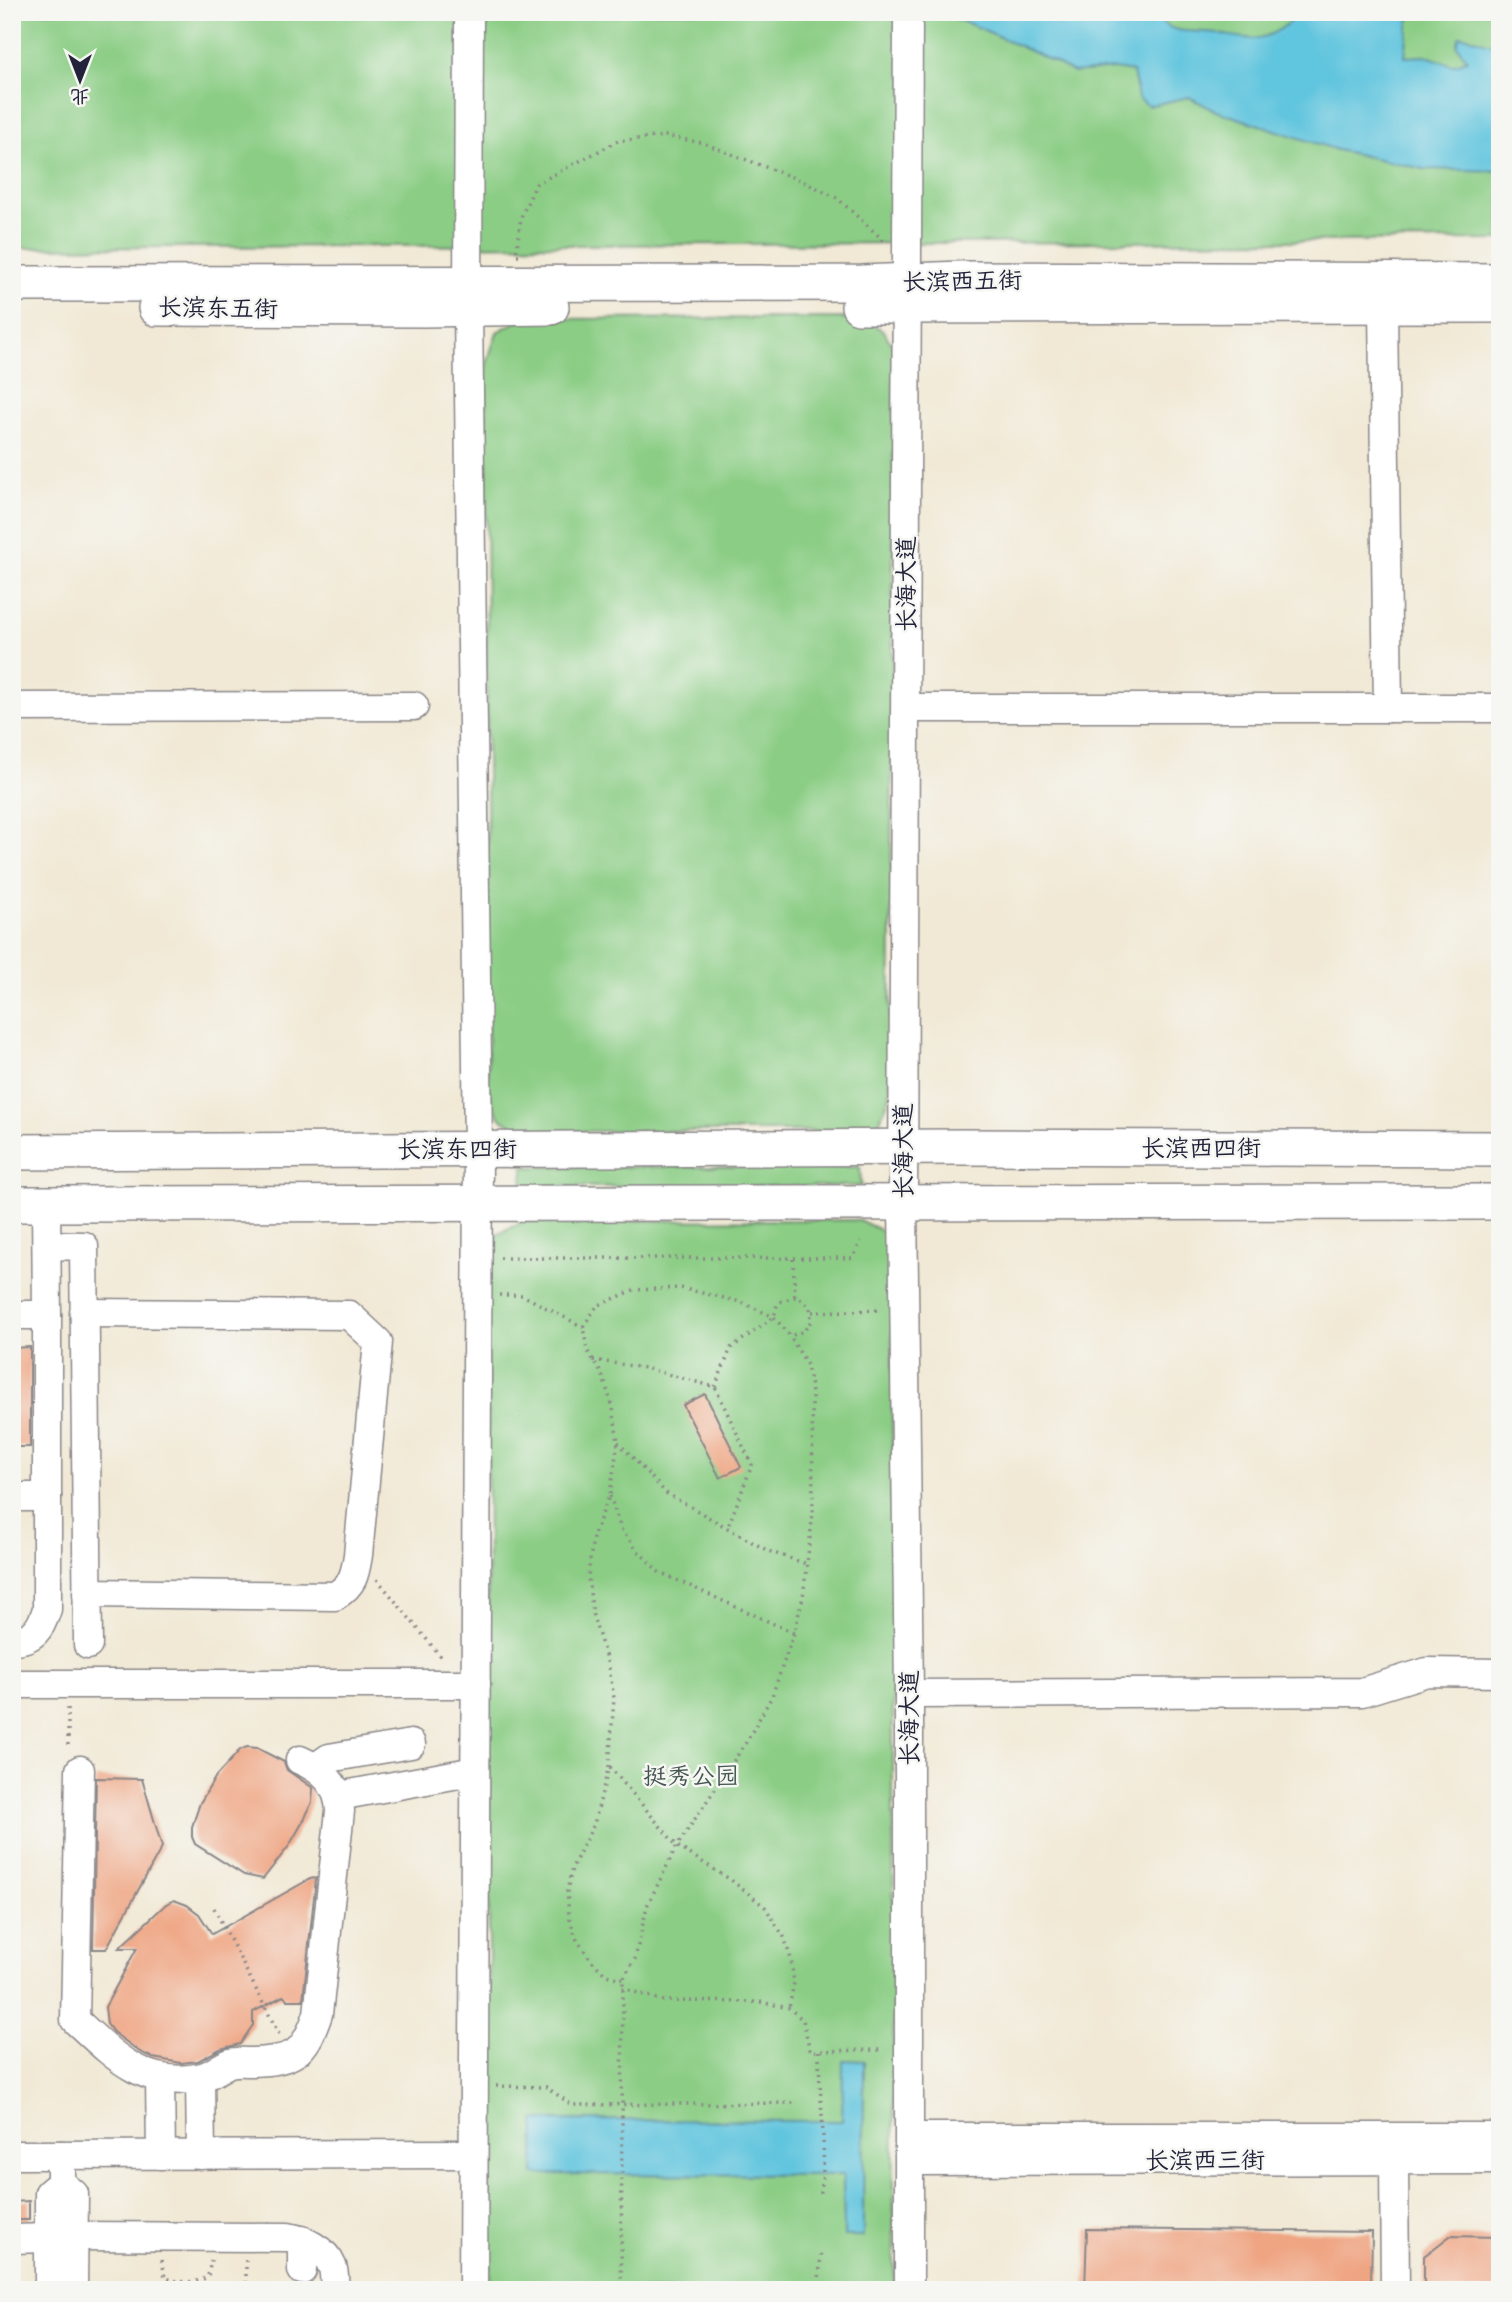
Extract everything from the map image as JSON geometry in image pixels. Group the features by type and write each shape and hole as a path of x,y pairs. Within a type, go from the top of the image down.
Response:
{"main road":[{"name":"长滨西五街","path":"906,294 961,279 1500,281"},
{"name":"长滨东五街","path":"12,284 424,297"},
{"name":"长滨西五街","path":"424,297 906,294 1383,306 1500,305"},
{"name":"长滨东五街","path":"12,307 424,297"},
{"name":"长滨东四街","path":"12,1152 903,1148"},
{"name":"长滨西四街","path":"903,1148 1500,1149"},
{"path":"29,1205 1500,1202"}],"street":[{"path":"469,12 468,296 478,1149 473,2290"},
{"name":"长海大道","path":"908,12 903,1202 909,1694 909,2290"},
{"path":"1383,306 1388,708"},
{"path":"12,707 414,706"},
{"path":"906,708 1500,708"},
{"path":"12,1640 22,1640 34,1635 42,1625 47,1609 47,1245 29,1205"},
{"path":"47,1245 84,1246 88,1645"},
{"path":"84,1313 349,1315 378,1342 358,1555 354,1579 346,1589 335,1596 87,1593"},
{"path":"12,1315 47,1315"},
{"path":"12,1497 47,1497"},
{"path":"909,1694 1362,1692 1427,1672 1500,1673"},
{"path":"12,1684 476,1684"},
{"path":"80,1770 75,2020 120,2061 139,2072 182,2080 216,2073 230,2063 292,2057 310,2038 318,2014 340,1811 339,1796 331,1782 308,1764 411,1744"},
{"path":"339,1796 475,1771"},
{"path":"160,2078 161,2155"},
{"path":"200,2078 201,2155"},
{"name":"长滨西三街","path":"910,2149 1500,2137"},
{"name":"长滨西三街","path":"910,2149 1500,2160"},
{"path":"12,2155 61,2169 161,2155 473,2154"},
{"path":"1394,2160 1395,2290"},
{"path":"49,2290 74,2194 61,2169"},
{"path":"61,2237 74,2290"},
{"path":"12,2239 288,2237 302,2240 320,2251 332,2265 335,2290"},
{"path":"302,2240 302,2270"}],"path":[{"path":"516,255 521,217 536,184 618,141 665,136 703,144 802,181 836,198 882,239 881,251"},
{"path":"497,1258 853,1258 861,1241"},
{"path":"793,1259 794,1297"},
{"path":"622,1979 606,1975 591,1961 577,1940 569,1917 567,1891 572,1868 594,1824 610,1766 614,1698 609,1668 593,1616 589,1577 593,1537 610,1494 618,1442 613,1408 601,1374 587,1350 583,1327 597,1306 634,1290 681,1288 741,1302 774,1317 790,1336 807,1365 812,1393 813,1513 803,1597 794,1633 772,1696 747,1741 677,1846 647,1906 635,1959 622,1979 621,2280 624,2290"},
{"path":"494,1296 522,1296 583,1327"},
{"path":"727,1529 752,1465 715,1387 731,1348 774,1317 777,1305 794,1297 806,1303 811,1312 808,1327 798,1335 790,1336"},
{"path":"811,1312 904,1309"},
{"path":"593,1360 645,1368 715,1387"},
{"path":"618,1442 666,1493 768,1550 807,1564"},
{"path":"610,1494 621,1529 659,1572 794,1633"},
{"path":"358,1555 442,1658"},
{"path":"68,1708 68,1729"},
{"path":"610,1766 677,1846 731,1880 765,1907 784,1937 791,1959 794,1983 789,2008"},
{"path":"215,1908 278,2034 310,2038"},
{"path":"622,1988 664,2001 760,2002 789,2008 803,2020 810,2051 880,2050"},
{"path":"819,2051 819,2098 823,2116 823,2182 820,2197"},
{"path":"473,2085 546,2087 572,2105 796,2103"},
{"path":"160,2237 163,2270 165,2277 172,2281 203,2281 208,2276 211,2269 212,2237"},
{"path":"815,2290 819,2281 821,2250"},
{"path":"246,2254 246,2290"}],"green space":[{"path":"12,12 1500,12 1500,240 12,248"},
{"path":"863,318 884,331 894,350 890,1096 879,1123 857,1131 526,1131 516,1127 498,1115 488,1085 486,366 497,332 521,319"},
{"path":"523,1167 860,1167 861,1186 523,1187"},
{"name":"挺秀公园","path":"859,1220 884,1232 892,1254 894,2290 490,2290 487,1262 497,1234 524,1221"}],"water":[{"path":"937,12 1155,12 1166,25 1178,30 1254,38 1272,34 1282,28 1296,12 1408,12 1405,57 1427,56 1452,65 1467,60 1457,45 1460,36 1500,45 1500,171 1424,169 1337,150 1216,111 1189,97 1148,106 1138,98 1133,72 1114,69 1073,73 980,28"},
{"path":"843,2060 864,2061 863,2236 844,2236 843,2175 534,2174 535,2120 842,2121"}],"building":[{"path":"30,1347 30,1447 12,1447 12,1348"},
{"path":"705,1394 741,1467 720,1478 683,1405"},
{"path":"247,1747 257,1748 284,1762 287,1770 313,1788 312,1802 305,1818 289,1846 263,1879 244,1875 195,1844 192,1837 192,1827 200,1803 216,1776 240,1750"},
{"path":"96,1778 142,1779 162,1847 106,1949 93,1949"},
{"path":"316,1878 303,2000 288,2000 283,1996 253,2012 253,2025 240,2044 220,2049 198,2061 181,2063 153,2058 140,2052 113,2032 107,2024 105,2007 137,1948 119,1948 166,1904 174,1900 187,1905 199,1914 212,1934"},
{"path":"29,2201 29,2220 12,2220 12,2202"},
{"path":"1087,2229 1372,2232 1371,2290 1085,2290"},
{"path":"1450,2236 1500,2237 1500,2290 1424,2290 1424,2256"}]}
